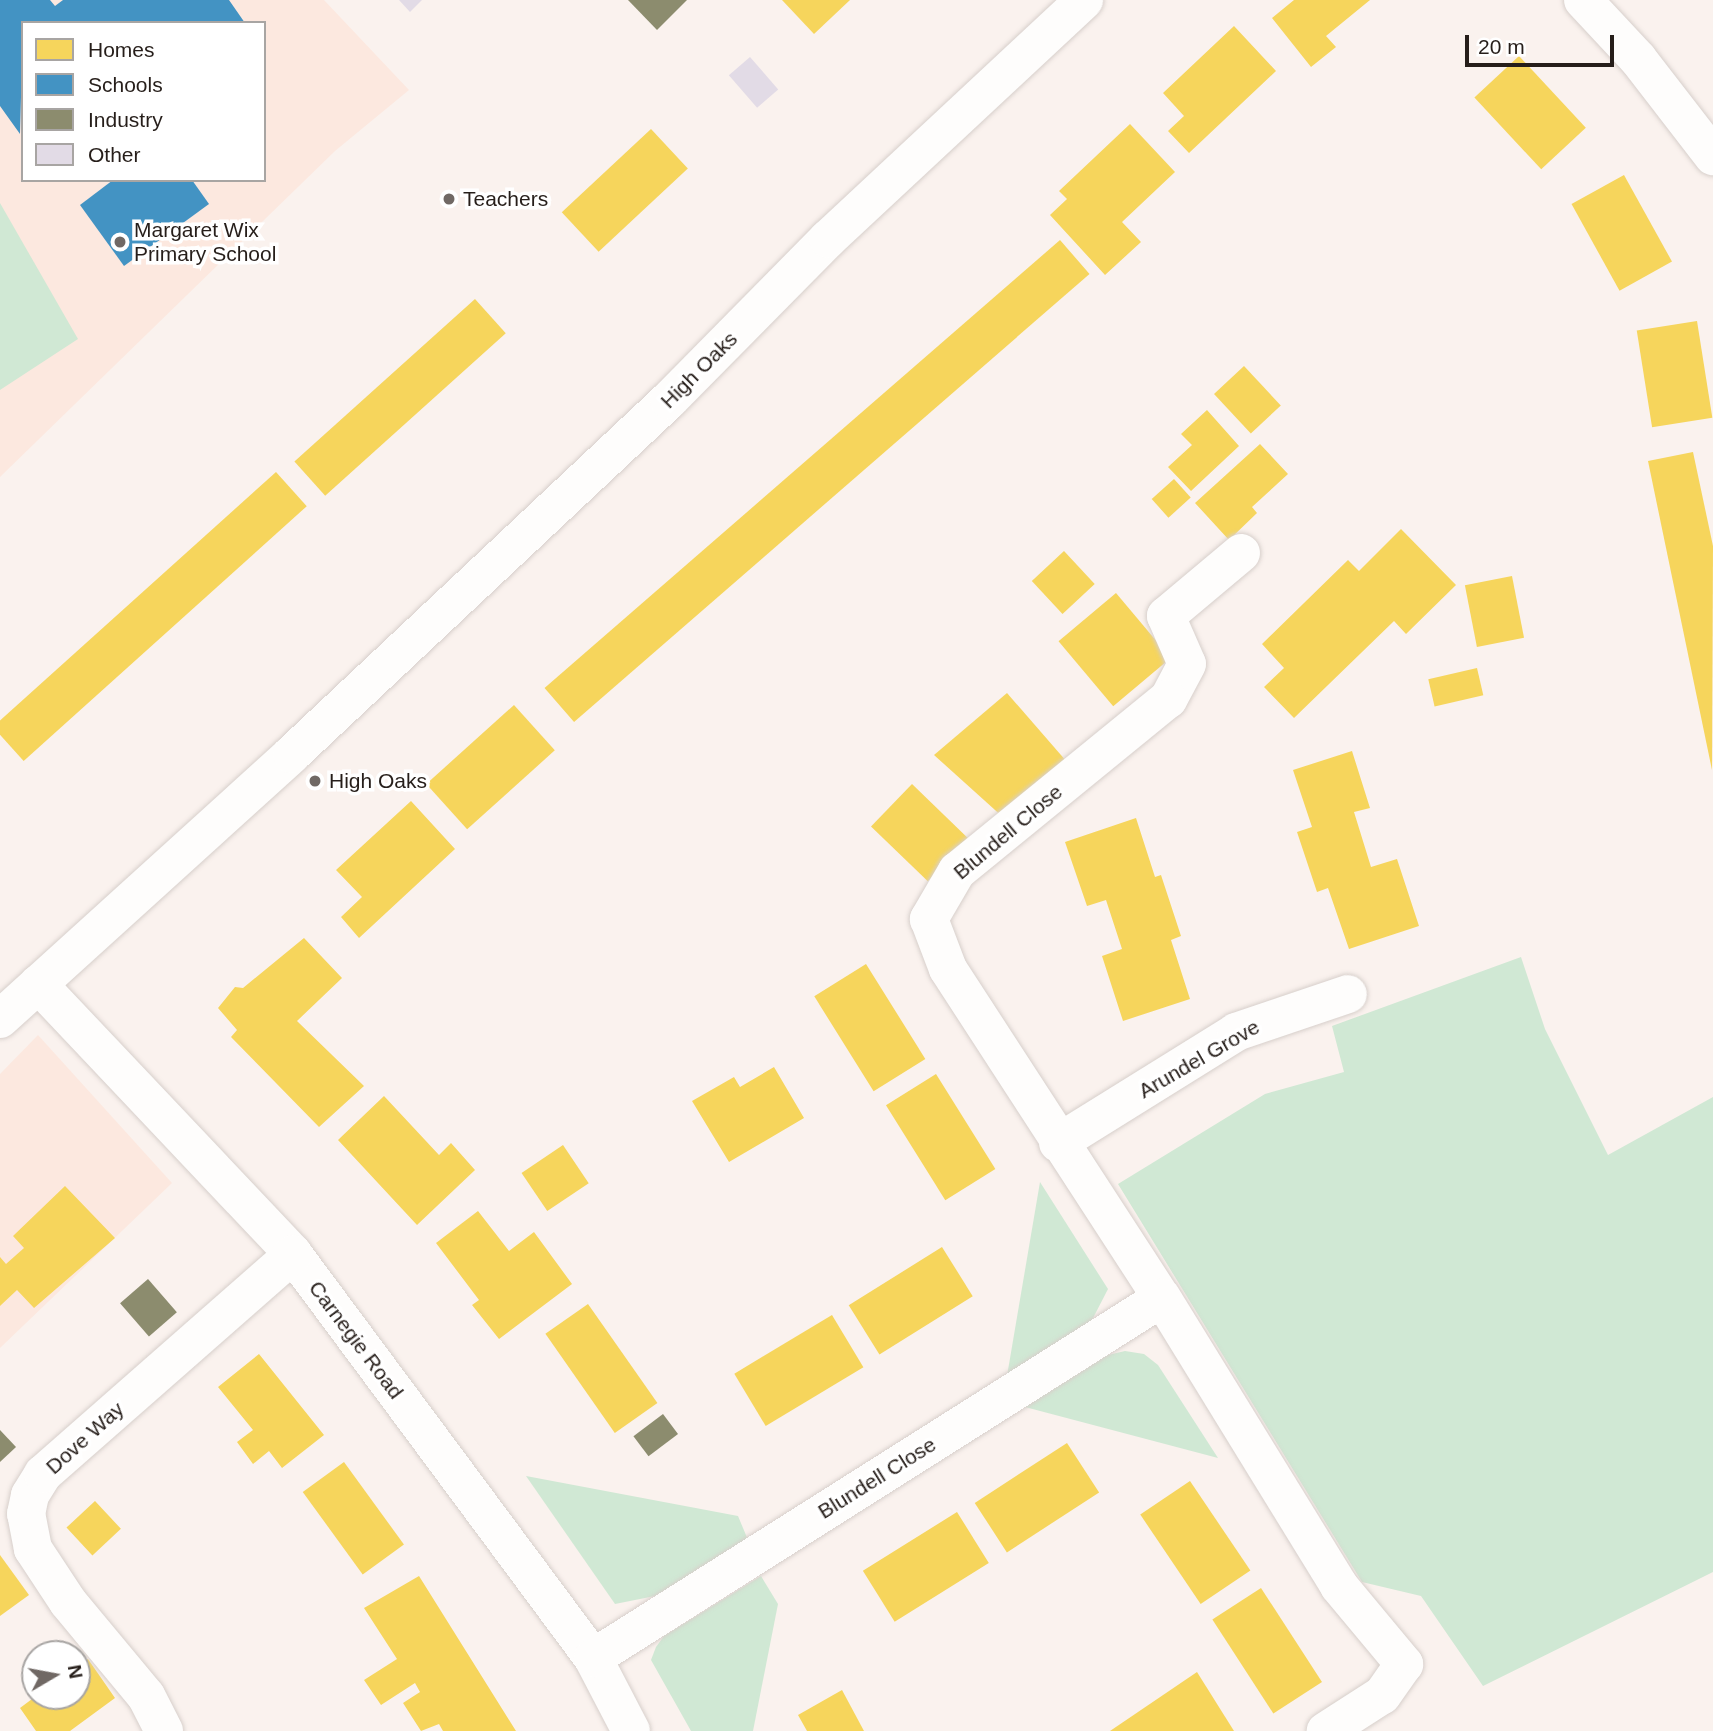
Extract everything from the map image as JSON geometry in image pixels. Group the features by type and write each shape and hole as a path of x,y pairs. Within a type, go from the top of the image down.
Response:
{"street":[{"name":"High Oaks","path":"0,1019 292,754 659,410 828,239 1084,0"},
{"path":"1583,0 1638,59 1713,156"},
{"name":"Blundell Close","path":"1241,553 1166,616 1187,664 1168,699 957,872 929,919 948,969 1058,1143 1162,1298 1339,1586 1404,1664 1382,1695 1326,1731"},
{"name":"Carnegie Road","path":"38,984 293,1254 593,1658 631,1731"},
{"name":"Arundel Grove","path":"1058,1143 1236,1032 1348,994"},
{"name":"Dove Way","path":"164,1731 146,1696 68,1602 33,1549 26,1521 30,1495 43,1474 293,1254"},
{"name":"Blundell Close","path":"593,1658 1162,1298"}],"shaded area":[{"name":"Margaret Wix Primary School","path":"0,0 324,0 409,90 335,151 0,477"},
{"path":"38,1035 172,1183 0,1348 0,1074"}],"green space":[{"path":"0,203 78,339 0,390"},
{"path":"1521,957 1545,1029 1608,1155 1713,1097 1713,1572 1483,1686 1421,1596 1362,1582 1118,1184 1265,1094 1344,1072 1332,1026"},
{"path":"1040,1182 1108,1289 1091,1322 1007,1376"},
{"path":"1125,1351 1144,1354 1158,1365 1218,1458 1025,1407 1108,1355"},
{"path":"526,1476 738,1516 748,1540 655,1596 615,1604"},
{"path":"761,1576 778,1604 753,1731 691,1731 651,1660 656,1647 664,1636"}],"building: Homes":[{"path":"782,0 850,0 814,34"},
{"path":"1294,0 1370,0 1326,36 1336,47 1311,67 1272,18"},
{"path":"1234,26 1276,71 1189,153 1168,131 1184,116 1163,93"},
{"path":"1519,56 1586,128 1541,169 1474,98"},
{"path":"1130,124 1175,172 1122,222 1141,242 1105,275 1050,215 1067,199 1059,191"},
{"path":"651,129 688,168 599,252 562,212"},
{"path":"1624,175 1672,262 1620,291 1572,204"},
{"path":"1060,240 1090,274 574,722 545,688"},
{"path":"475,299 506,333 325,496 294,462"},
{"path":"1697,321 1712,418 1652,427 1637,331"},
{"path":"1244,366 1281,405 1251,433 1214,394"},
{"path":"1207,410 1239,446 1191,491 1168,467 1192,445 1181,434"},
{"path":"1260,444 1288,474 1252,507 1257,513 1229,540 1195,503"},
{"path":"1693,452 1713,546 1712,770 1648,461"},
{"path":"276,472 307,506 24,761 0,735 0,721"},
{"path":"1174,479 1191,498 1168,518 1152,499"},
{"path":"1401,529 1456,585 1406,634 1394,621 1294,718 1264,687 1284,668 1262,644 1348,560 1359,571"},
{"path":"1064,551 1095,584 1063,614 1032,581"},
{"path":"1512,576 1524,638 1477,647 1465,585"},
{"path":"1116,593 1171,658 1113,706 1059,641"},
{"path":"1477,668 1483,695 1435,707 1428,679"},
{"path":"1007,693 1067,762 1005,819 934,755"},
{"path":"514,705 555,750 467,829 426,784"},
{"path":"1352,751 1370,808 1354,812 1371,867 1397,859 1419,926 1349,949 1328,888 1317,892 1297,832 1312,827 1293,770"},
{"path":"912,784 969,839 928,881 871,826"},
{"path":"411,801 455,849 359,938 341,917 362,897 336,870"},
{"path":"1136,818 1155,877 1161,875 1181,936 1171,940 1190,999 1123,1021 1102,956 1122,949 1106,900 1087,906 1065,842"},
{"path":"304,938 342,978 297,1021 364,1086 319,1127 231,1037 237,1030 218,1008 235,987 243,988"},
{"path":"866,964 925,1059 874,1091 814,996"},
{"path":"774,1067 804,1118 729,1162 692,1101 734,1077 740,1087"},
{"path":"936,1074 995,1169 945,1200 886,1105"},
{"path":"384,1096 439,1155 451,1143 475,1170 417,1225 338,1140"},
{"path":"563,1145 589,1183 547,1211 522,1173"},
{"path":"65,1186 115,1238 34,1308 17,1290 0,1306 0,1257 6,1264 24,1248 13,1236"},
{"path":"478,1211 509,1251 534,1232 572,1284 499,1339 472,1305 479,1300 436,1243"},
{"path":"942,1247 973,1296 879,1354 849,1305"},
{"path":"588,1304 657,1403 615,1433 545,1334"},
{"path":"832,1315 863,1367 766,1426 734,1374"},
{"path":"259,1354 324,1435 282,1468 269,1451 253,1464 237,1442 253,1430 218,1387"},
{"path":"1067,1443 1099,1492 1007,1552 975,1503"},
{"path":"344,1462 404,1545 363,1574 303,1492"},
{"path":"1190,1481 1250,1571 1201,1604 1140,1515"},
{"path":"95,1501 121,1529 92,1555 66,1528"},
{"path":"957,1512 989,1563 895,1622 863,1571"},
{"path":"0,1555 29,1595 0,1616"},
{"path":"419,1576 516,1731 443,1731 439,1724 421,1731 403,1703 420,1692 415,1683 381,1705 364,1680 397,1659 364,1608"},
{"path":"1261,1588 1322,1682 1273,1714 1212,1620"},
{"path":"91,1663 115,1698 70,1731 36,1731 21,1710 91,1710"},
{"path":"1197,1672 1234,1731 1110,1731"},
{"path":"842,1690 864,1731 807,1731 798,1715"}],"building: Schools":[{"path":"0,0 50,0 55,6 63,0 229,0 244,21 21,21 20,134 0,106"},
{"path":"110,182 193,182 209,204 124,266 80,205"}],"building: Industry":[{"path":"628,0 687,0 657,30"},
{"path":"148,1279 177,1312 149,1336 120,1303"},
{"path":"663,1414 678,1434 648,1456 633,1436"},
{"path":"0,1430 16,1447 0,1462"}],"building: Other":[{"path":"399,0 422,0 410,12"},
{"path":"750,57 778,89 757,108 729,75"}],"place":[{"name":"Teachers","path":"449,199"},
{"name":"Margaret Wix Primary School","path":"120,242"},
{"name":"High Oaks","path":"315,781"}]}
